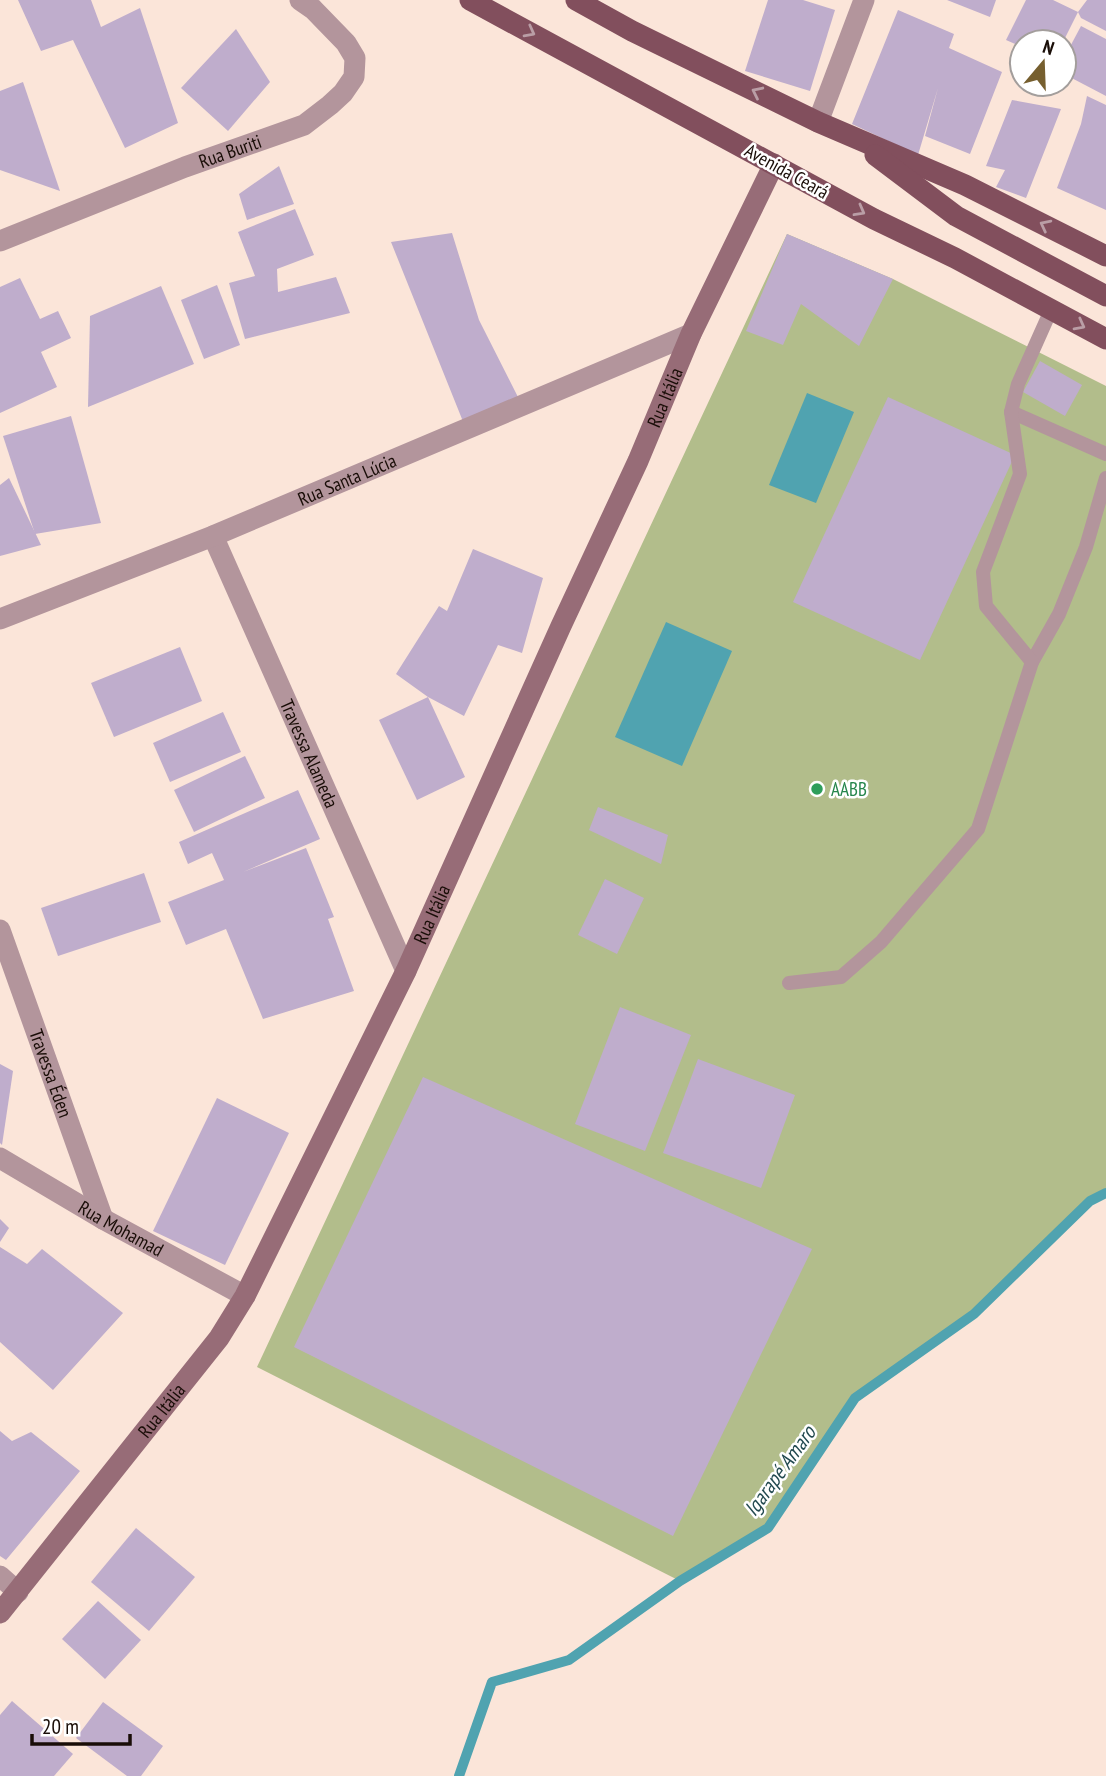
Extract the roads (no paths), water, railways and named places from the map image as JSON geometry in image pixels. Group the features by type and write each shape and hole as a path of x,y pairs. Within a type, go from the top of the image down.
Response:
{"main road":[{"name":"Avenida Ceará","path":"470,0 874,219 955,258 1106,339"},
{"path":"576,0 632,31 818,121 965,185 1106,256"},
{"path":"846,134 956,215 1106,296"}],"street":[{"name":"Rua Buriti","path":"0,241 185,167 304,125 330,105 354,77 355,58 346,43 313,9 300,0"},
{"path":"818,121 864,0"},
{"name":"Rua Itália","path":"0,1613 219,1338 245,1296 406,971 638,461 691,334 774,164"},
{"name":"Rua Santa Lúcia","path":"0,619 213,536 691,334"},
{"name":"Travessa Alameda","path":"213,536 406,971"},
{"name":"Travessa Éden","path":"0,930 103,1219"},
{"name":"Rua Mohamad","path":"0,1158 103,1219 245,1296"},
{"path":"0,1576 18,1592"}],"lane":[{"path":"1032,662 985,606 983,572 1020,474 1011,412 1018,384 1051,310"},
{"path":"1011,412 1106,454"},
{"path":"789,983 841,977 881,942 978,829 1032,662 1059,614 1082,558 1106,478"}],"water":[{"path":"807,393 854,412 816,503 769,485"},
{"path":"666,622 732,651 682,766 615,737"}],"waterway":[{"name":"Igarapé Amaro","path":"459,1776 492,1682 569,1660 680,1581 768,1528 855,1398 974,1314 1090,1201 1106,1193"}],"place":[{"name":"AABB","path":"817,789"}]}
